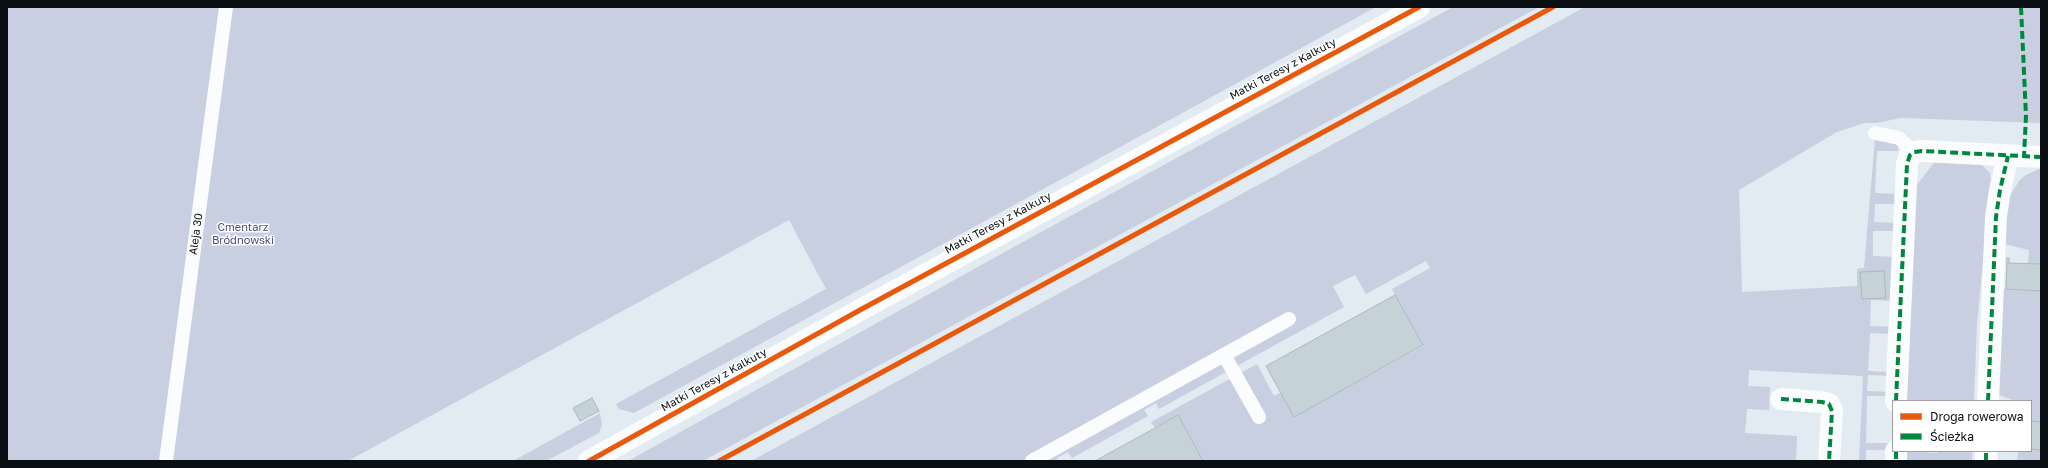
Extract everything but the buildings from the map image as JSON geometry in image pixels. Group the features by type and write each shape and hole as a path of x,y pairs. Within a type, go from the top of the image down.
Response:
{"street":[{"name":"Matki Teresy z Kalkuty","path":"589,461 860,310 1418,7"},
{"path":"1896,400 1907,164 1910,156 1914,152 1922,151 2041,157"},
{"path":"1988,400 1996,218 2000,190 2008,156"},
{"path":"1781,399 1822,402 1829,404 1832,411 1829,461"}],"lane":[{"name":"Aleja 30","path":"166,461 226,7"},
{"path":"1875,133 1899,138 1914,152"},
{"path":"1032,461 1289,319"},
{"path":"1224,355 1259,417"}],"green space":[{"name":"Cmentarz Bródnowski","path":"7,7 1376,7 634,413 619,409 616,404 826,289 789,220 348,461 7,461"},
{"path":"1453,7 1539,7 703,461 628,461 1021,243"},
{"path":"1585,7 2041,7 2041,123 1901,118 1876,123 1864,123 1837,132 1739,190 1742,292 1857,286 1857,269 1864,268 1875,139 1898,143 1898,151 1877,151 1875,193 1896,194 1895,204 1875,204 1874,222 1897,223 1897,231 1873,231 1873,256 1896,257 1894,301 1871,300 1870,326 1893,327 1893,334 1870,333 1868,371 1891,372 1891,376 1868,375 1867,391 1891,392 1891,396 1867,396 1866,443 1889,443 1889,450 1866,450 1866,461 1859,461 1863,376 1749,370 1748,386 1770,387 1769,410 1747,409 1745,433 1797,436 1796,461 1203,461 1178,415 1155,428 1151,422 1257,364 1274,396 1281,392 1294,417 1423,346 1392,289 1430,268 1426,261 1366,294 1355,275 1333,286 1344,307 1159,409 1156,403 1144,410 1148,416 1072,458 1068,452 1057,458 1058,461 751,461"},
{"path":"1936,160 1981,164 1990,173 1991,180 1977,323 1974,400 1903,400 1913,190"},
{"path":"2041,168 2041,264 2028,263 2029,250 2004,244 2008,199 2019,181 2026,175"},
{"path":"2002,289 2041,291 2041,422 2032,421 2032,400 2012,400 1997,394"},
{"path":"600,413 602,425 599,433 546,461 513,461"},
{"path":"2032,449 2041,450 2041,461 2017,461 2018,452 2032,452"},
{"path":"1902,452 1972,452 1972,461 1902,461"}],"marked path":[{"path":"2021,7 2026,116 2024,156"},
{"path":"1896,400 1907,164 1910,155 1914,152 1922,151 2041,157"},
{"path":"1988,400 1996,217 2000,190 2008,156"},
{"path":"1781,399 1822,402 1829,404 1832,411 1829,461"},
{"path":"1896,452 1896,461"},
{"path":"1986,452 1986,461"}],"cycle path":[{"path":"589,461 860,310 1419,7"},
{"path":"719,461 1553,7"}]}
